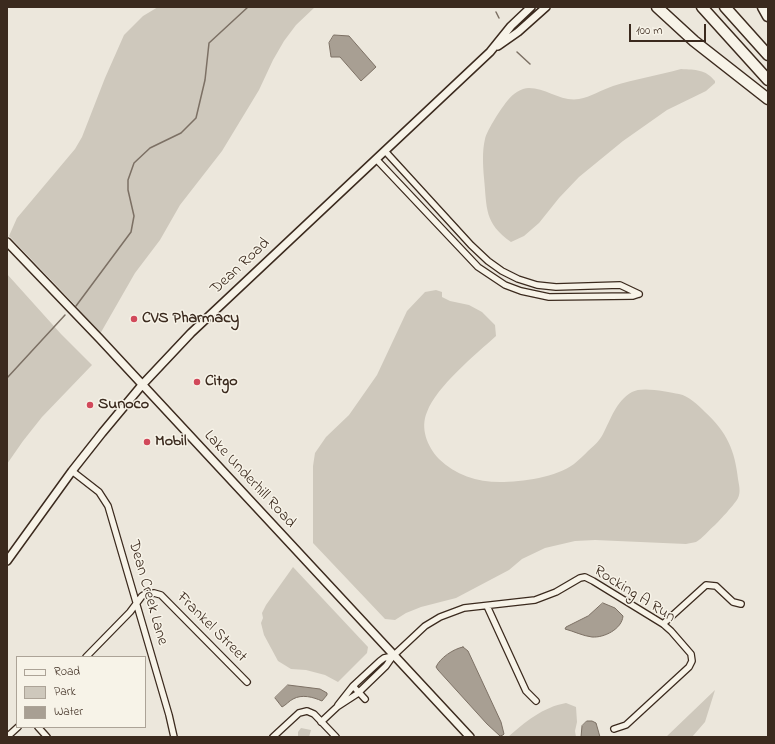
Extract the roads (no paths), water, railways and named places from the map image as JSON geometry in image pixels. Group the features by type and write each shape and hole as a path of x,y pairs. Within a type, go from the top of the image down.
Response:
{"highway":[{"path":"657,7 694,41 768,99"},
{"path":"702,7 768,80"},
{"path":"726,7 768,55"},
{"path":"763,7 768,16"}],"street":[{"name":"Dean Road","path":"7,561 72,471 102,433 142,385 191,333 490,52 511,26 530,7"},
{"name":"Dean Road","path":"490,52 518,32 546,7"},
{"path":"376,160 478,267 505,285 521,291 548,297 633,296 639,294 620,285 556,287 536,285 518,279 502,271 488,261 471,245 385,151"},
{"name":"Lake Underhill Road","path":"7,242 470,737"},
{"name":"Dean Creek Lane","path":"72,471 99,492 106,502 174,737"},
{"name":"Rocking A Run","path":"337,707 359,693 386,666 393,656 425,626 440,616 458,609 535,600 556,592 577,578 585,577 663,624 690,652 692,658 691,664 626,725 614,730"},
{"path":"663,624 706,585 716,586 732,602 741,604"},
{"name":"Frankel Street","path":"136,603 145,594 154,593 161,595 247,682"},
{"path":"87,656 130,612 136,603"},
{"path":"487,606 526,691 536,701"},
{"name":"Rocking A Run","path":"321,722 337,707 353,686 381,659 393,656"},
{"path":"353,686 365,699"},
{"path":"273,737 302,711 311,712 336,737"},
{"path":"7,737 17,728"},
{"path":"39,728 47,737"}],"water":[{"path":"334,35 349,36 376,67 361,81 340,57 331,57 329,43"},
{"path":"603,603 615,608 623,616 622,621 612,632 602,636 592,637 565,629 566,627 588,616"},
{"path":"463,647 468,651 501,722 503,735 500,736 487,724 436,667 440,660 447,654"},
{"path":"288,685 320,689 327,693 327,695 322,701 315,698 296,697 282,707 275,698"},
{"path":"587,721 596,723 600,737 581,737 582,726"}],"waterway":[{"path":"76,306 131,232 134,216 128,190 128,180 134,163 150,148 181,133 196,118 205,80 209,43 248,7"},
{"path":"496,12 499,18"},
{"path":"517,52 530,64"},
{"path":"7,378 65,315"}],"place":[{"name":"CVS Pharmacy","path":"134,319"},
{"name":"Citgo","path":"197,382"},
{"name":"Sunoco","path":"90,405"},
{"name":"Mobil","path":"147,442"}]}
